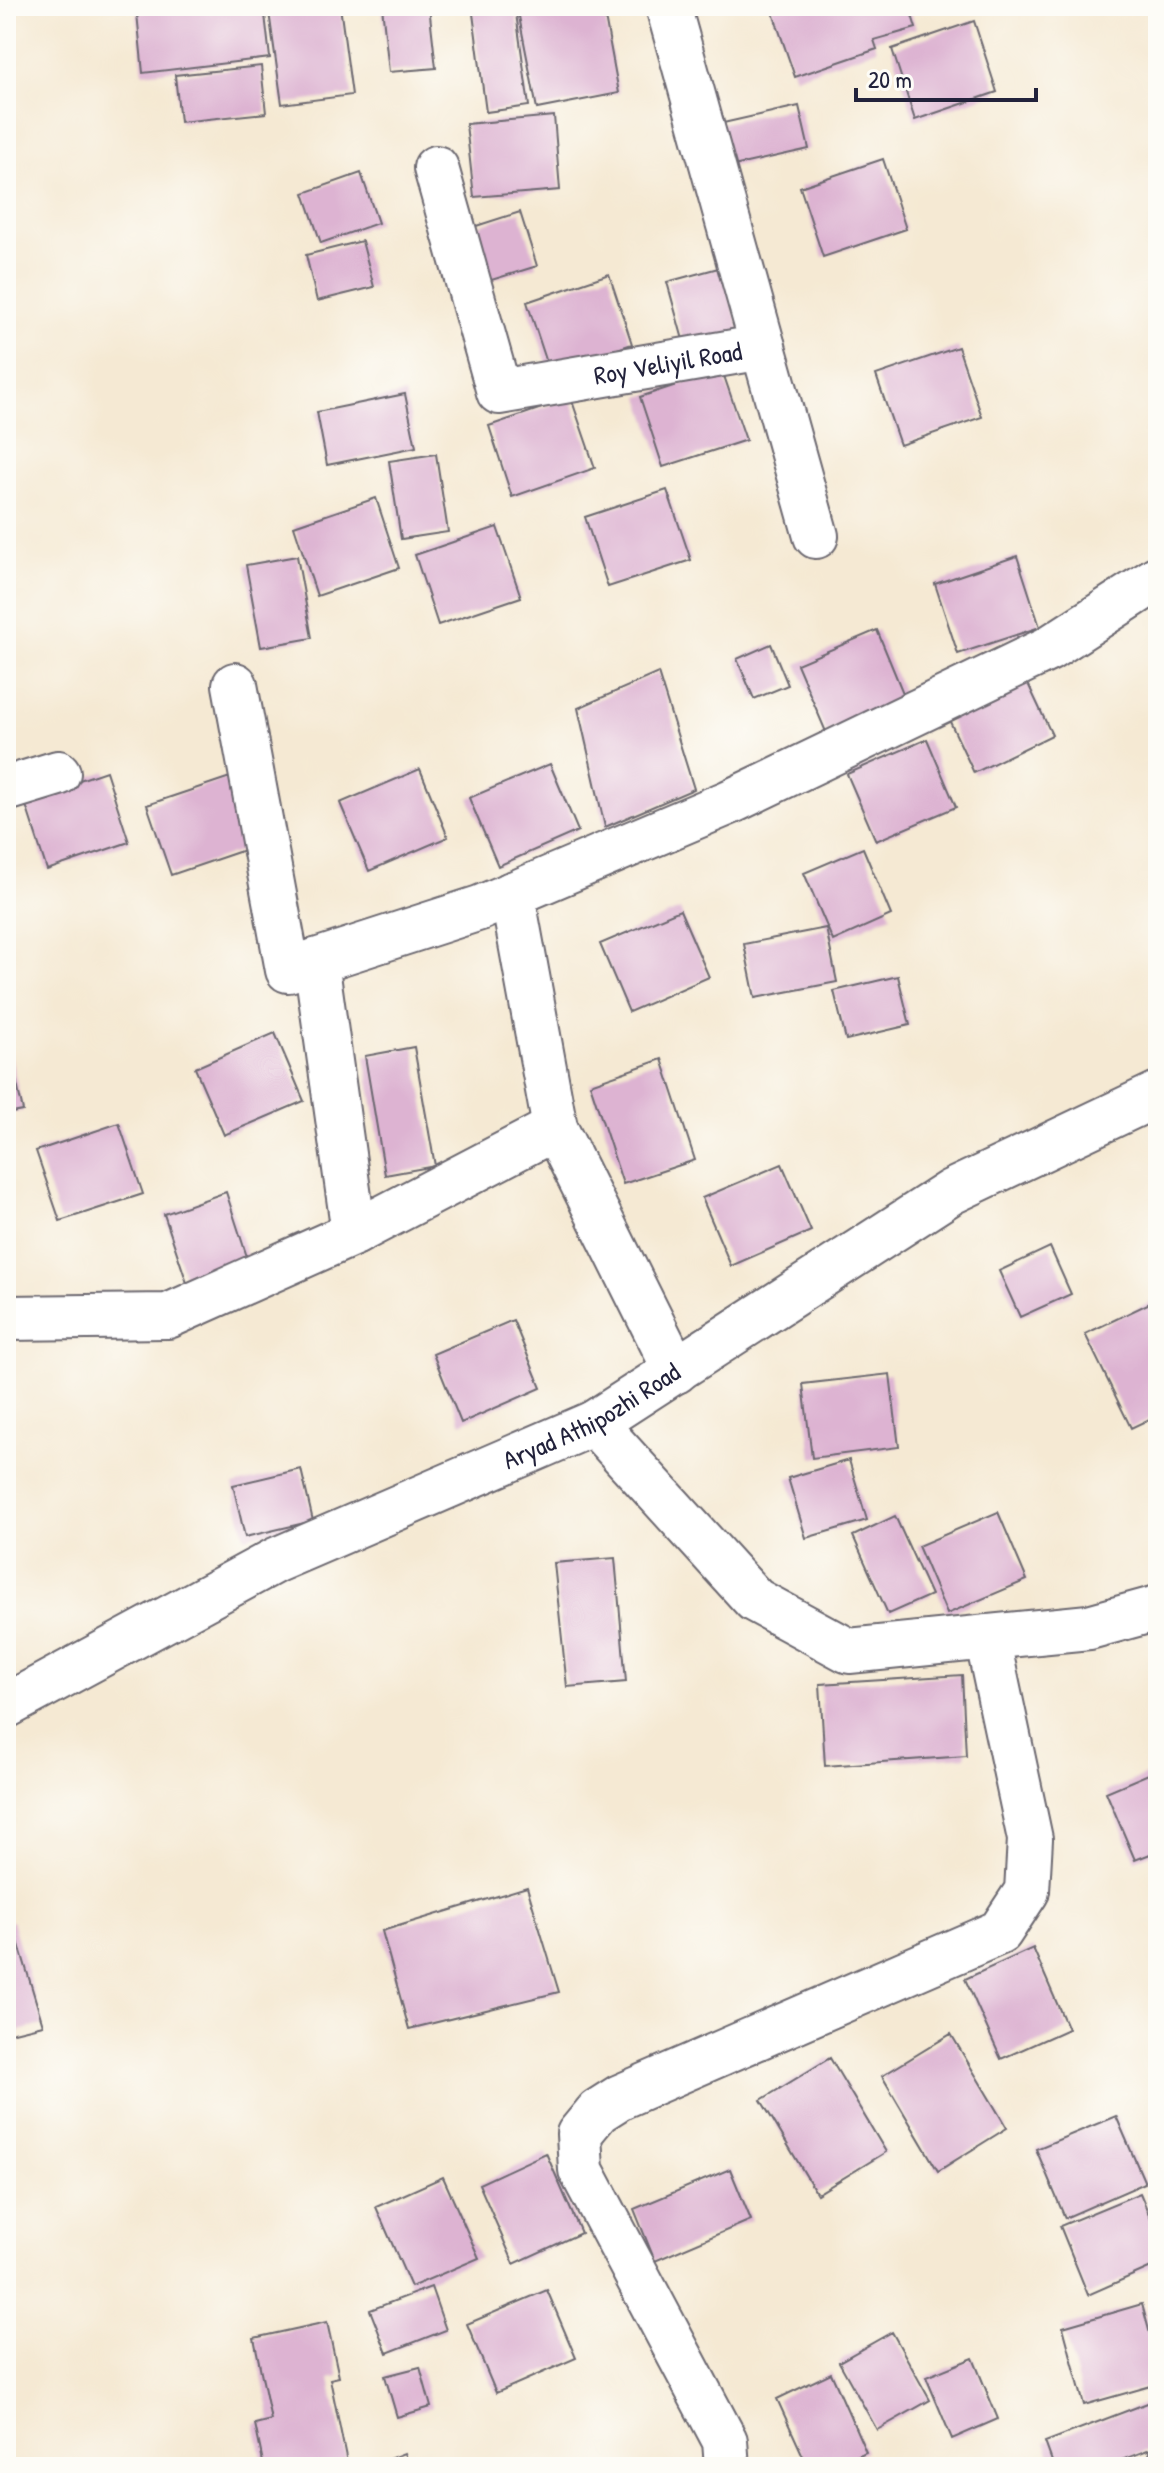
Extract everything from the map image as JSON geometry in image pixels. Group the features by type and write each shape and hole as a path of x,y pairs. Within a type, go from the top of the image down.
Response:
{"street":[{"name":"Roy Veliyil Road","path":"436,168 499,392 763,347 668,6"},
{"path":"763,347 816,536"},
{"path":"235,685 288,970 480,908 730,802 1034,656 1158,578"},
{"path":"6,789 58,773"},
{"path":"512,894 555,1128 676,1371"},
{"path":"316,961 354,1233"},
{"name":"Aryad Athipozhi Road","path":"6,1706 276,1560 594,1423 951,1192 1158,1094"},
{"path":"6,1318 168,1316 354,1233 555,1128"},
{"path":"594,1423 755,1600 849,1651 1089,1627 1158,1608"},
{"path":"727,2467 725,2441 581,2170 579,2134 598,2111 620,2097 1000,1932 1027,1891 1030,1839 987,1637"}],"building":[{"path":"199,6 264,6 270,58 143,73 137,13"},
{"path":"340,6 352,95 282,104 269,12"},
{"path":"382,6 429,6 436,68 389,72"},
{"path":"472,6 515,6 529,106 486,112"},
{"path":"517,6 603,6 619,93 537,109"},
{"path":"909,6 916,28 874,40 877,49 795,77 771,7"},
{"path":"974,21 997,92 915,120 892,49"},
{"path":"261,66 266,113 180,122 175,75"},
{"path":"799,106 809,149 720,169 710,126"},
{"path":"554,116 560,190 474,197 466,124"},
{"path":"883,159 906,229 823,257 800,187"},
{"path":"361,173 378,223 321,243 304,193"},
{"path":"520,212 537,266 485,282 470,228"},
{"path":"362,241 374,287 317,301 306,255"},
{"path":"722,267 740,331 685,347 667,282"},
{"path":"609,274 632,344 550,372 527,302"},
{"path":"958,347 982,417 900,445 876,375"},
{"path":"722,370 746,440 663,467 640,397"},
{"path":"405,394 416,447 327,465 317,412"},
{"path":"571,398 595,468 512,497 489,426"},
{"path":"436,454 448,532 401,539 389,461"},
{"path":"667,490 691,560 608,587 585,517"},
{"path":"376,498 399,568 317,596 294,526"},
{"path":"497,527 521,597 438,625 415,555"},
{"path":"297,556 312,638 261,647 246,565"},
{"path":"1017,556 1040,627 958,654 935,584"},
{"path":"877,630 905,698 826,732 797,664"},
{"path":"771,644 788,685 754,699 737,659"},
{"path":"658,673 694,789 605,827 578,708"},
{"path":"1023,673 1052,735 974,773 944,709"},
{"path":"927,739 956,807 876,841 847,774"},
{"path":"550,764 578,831 498,866 469,798"},
{"path":"420,769 448,837 369,871 340,803"},
{"path":"106,771 129,842 47,870 24,799"},
{"path":"230,777 253,847 171,875 147,805"},
{"path":"863,848 891,915 833,941 804,873"},
{"path":"680,910 709,977 629,1012 600,944"},
{"path":"826,928 837,982 755,998 744,944"},
{"path":"898,976 910,1025 846,1040 834,991"},
{"path":"275,1033 304,1101 224,1135 195,1068"},
{"path":"6,1036 23,1111 6,1114"},
{"path":"414,1047 435,1166 385,1175 365,1056"},
{"path":"662,1059 695,1160 623,1184 590,1084"},
{"path":"119,1123 143,1194 60,1221 36,1151"},
{"path":"782,1164 811,1231 731,1266 702,1198"},
{"path":"226,1192 249,1263 187,1283 164,1214"},
{"path":"1050,1247 1071,1294 1020,1317 999,1271"},
{"path":"1158,1299 1158,1415 1131,1428 1085,1334"},
{"path":"513,1320 541,1388 461,1423 433,1354"},
{"path":"890,1374 899,1447 812,1458 803,1384"},
{"path":"849,1460 867,1520 806,1538 788,1478"},
{"path":"301,1469 313,1521 245,1537 233,1485"},
{"path":"998,1512 1027,1580 947,1614 918,1546"},
{"path":"895,1516 931,1595 888,1614 853,1536"},
{"path":"615,1558 626,1682 567,1687 554,1563"},
{"path":"962,1675 966,1756 825,1766 820,1684"},
{"path":"1158,1770 1158,1851 1135,1860 1106,1792"},
{"path":"527,1887 559,1992 409,2029 382,1931"},
{"path":"12,1921 43,2025 6,2034 6,1923"},
{"path":"1033,1948 1068,2029 1001,2059 965,1979"},
{"path":"951,2034 1007,2128 938,2171 882,2076"},
{"path":"830,2058 886,2152 817,2194 761,2100"},
{"path":"1116,2116 1145,2183 1065,2218 1036,2149"},
{"path":"546,2153 581,2233 514,2264 479,2184"},
{"path":"730,2169 751,2220 655,2261 634,2209"},
{"path":"443,2177 479,2258 411,2287 376,2207"},
{"path":"1140,2193 1158,2236 1158,2264 1088,2295 1060,2226"},
{"path":"431,2287 446,2330 387,2353 370,2310"},
{"path":"547,2290 576,2358 496,2393 467,2324"},
{"path":"1142,2304 1158,2364 1158,2384 1084,2405 1063,2327"},
{"path":"327,2322 339,2377 330,2379 348,2467 264,2467 255,2424 271,2420 254,2338"},
{"path":"892,2332 930,2400 877,2430 839,2362"},
{"path":"973,2358 998,2419 952,2439 926,2377"},
{"path":"420,2367 431,2407 397,2417 385,2376"},
{"path":"831,2373 866,2452 833,2467 808,2467 777,2399"},
{"path":"1158,2399 1158,2446 1104,2467 1054,2467 1045,2442"},
{"path":"1158,2450 1158,2467 1152,2467 1149,2452"},
{"path":"404,2453 409,2467 369,2467"}]}
